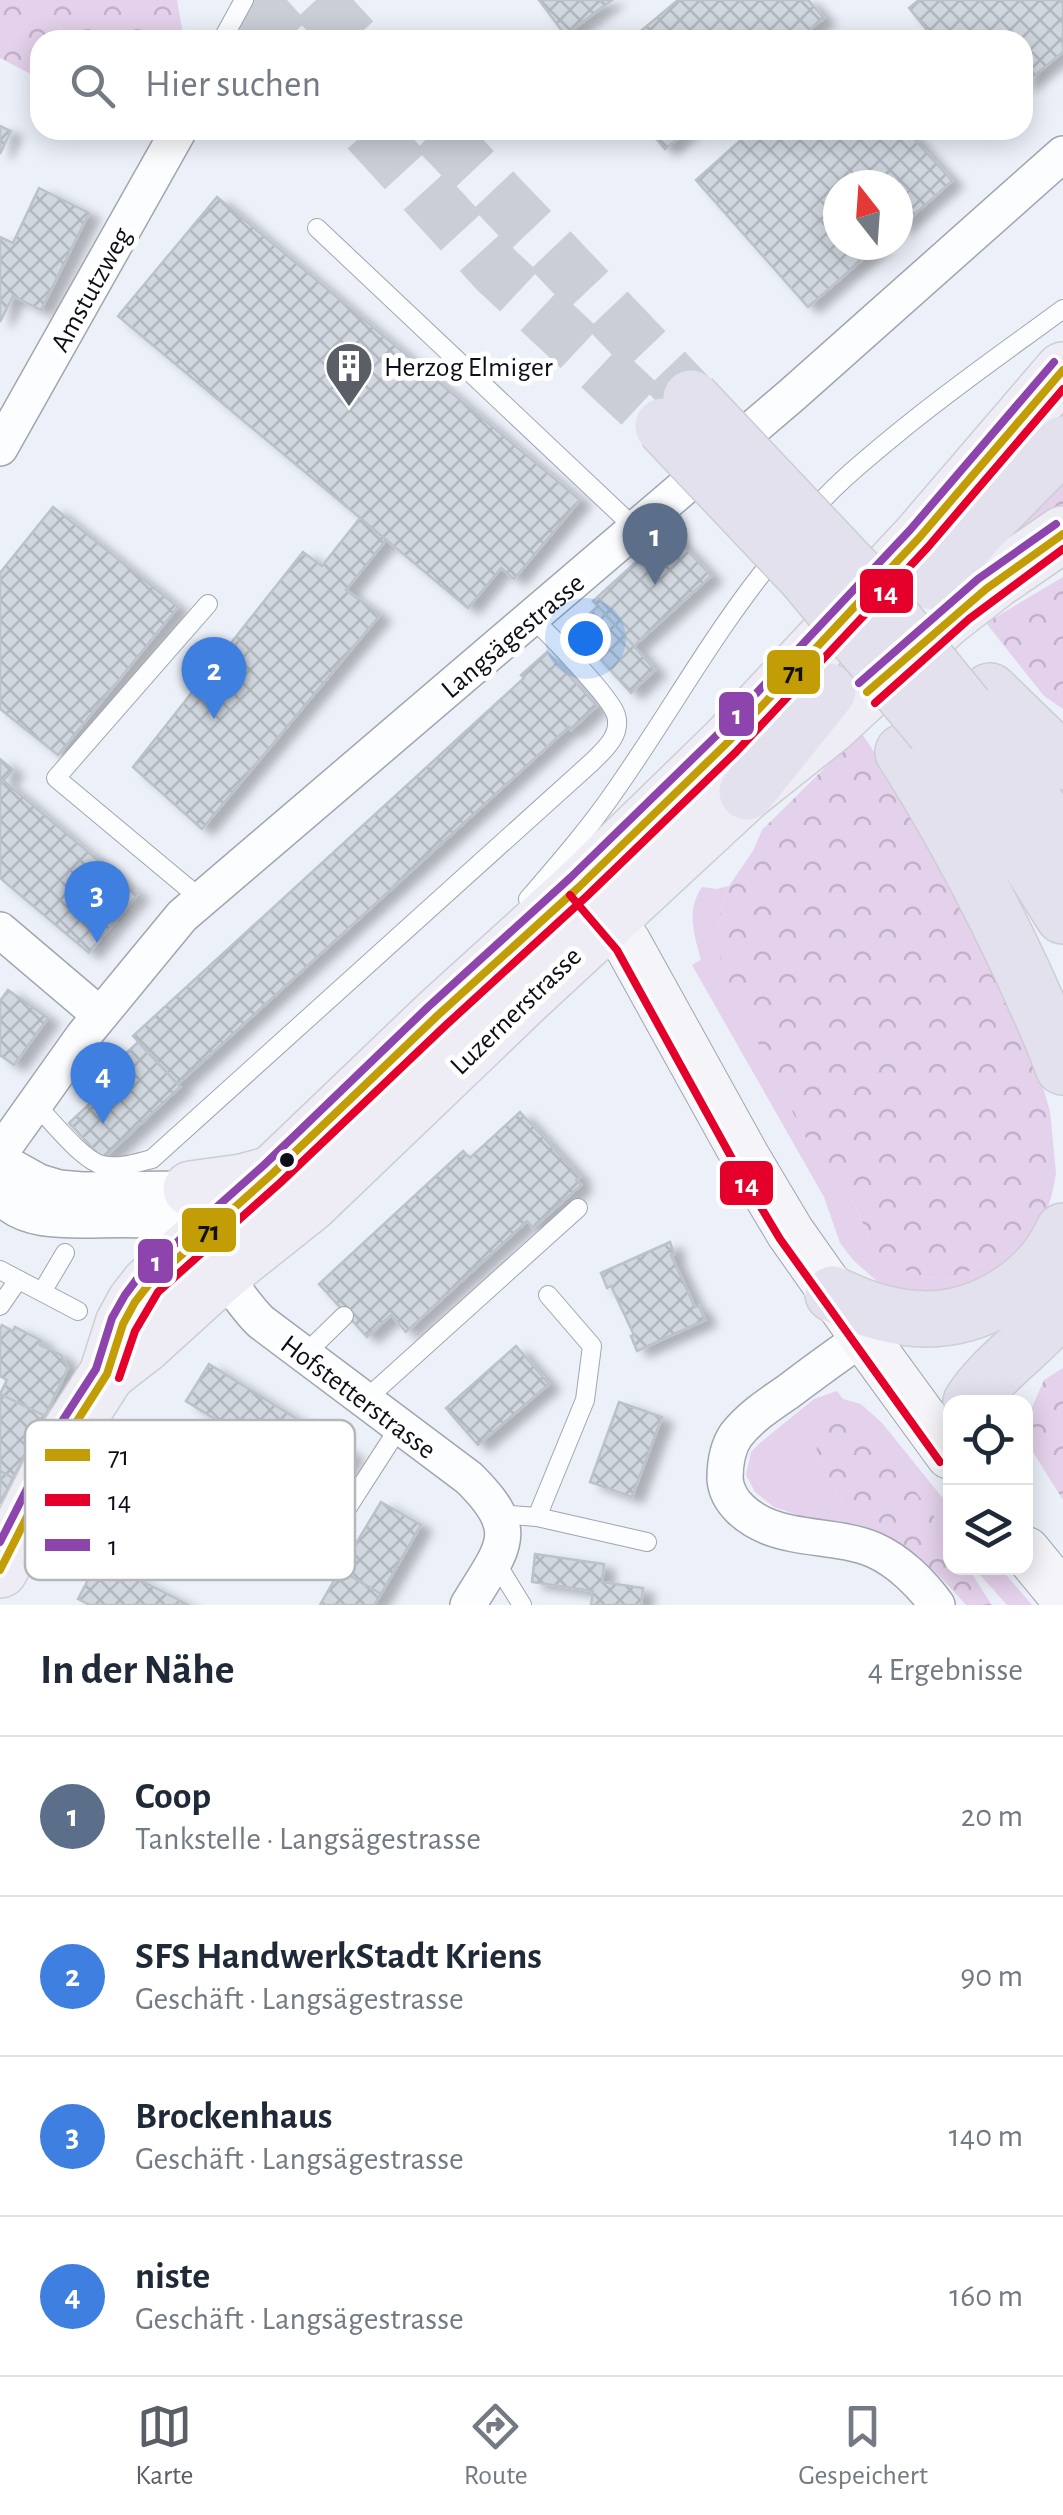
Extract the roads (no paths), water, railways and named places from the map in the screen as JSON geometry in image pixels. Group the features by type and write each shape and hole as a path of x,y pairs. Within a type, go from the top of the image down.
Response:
{"highway":[{"path":"1063,762 948,721 856,682 804,575 677,412 950,654 948,721 955,837 1038,1006 1063,1067"},
{"path":"932,582 1063,444"},
{"path":"746,792 828,692"},
{"path":"948,721 986,731 1063,843"},
{"path":"948,721 1063,916"},
{"path":"833,1294 894,1316 938,1320 956,1317 1004,1298 1024,1282 1042,1266 1063,1231"},
{"path":"864,1338 926,1351 983,1342 1019,1324 1063,1289"},
{"path":"976,1395 984,1382 1040,1332 1063,1302"}],"main road":[{"name":"Luzernerstrasse","path":"207,1232 310,1204 594,904 727,743 919,538 1063,370"},
{"name":"Luzernerstrasse","path":"78,1420 107,1374 145,1344 207,1232 242,1182 272,1174 437,1016 746,792 830,726 946,619 1063,534"},
{"path":"594,904 628,943 790,1232 943,1445"},
{"name":"Luzernerstrasse","path":"0,1570 25,1521"},
{"path":"1033,1560 1063,1596"}],"street":[{"name":"Amstutzweg","path":"0,448 173,140"},
{"name":"Langsägestrasse","path":"0,1153 100,1015 182,916 532,618 645,538 793,394 1063,154"},
{"path":"4,942 100,1015"},
{"path":"0,1168 14,1168 39,1182 82,1190 207,1232"},
{"path":"0,1195 4,1201 38,1218 151,1221 207,1232"},
{"name":"Hofstetterstrasse","path":"207,1232 250,1312 469,1478 499,1514"},
{"path":"864,1338 758,1413 734,1438 726,1458 726,1488 740,1509 772,1528 874,1550 898,1564 937,1605"},
{"path":"468,1605 495,1561 505,1534 499,1514"}],"lane":[{"path":"228,30 244,0"},
{"path":"317,228 645,538"},
{"path":"437,1016 607,802 760,575 822,500 942,396 1063,309"},
{"path":"201,899 56,778 208,604"},
{"path":"35,1104 99,1165 124,1166 152,1160 592,762 612,742 616,714 532,618"},
{"path":"365,1400 578,1208"},
{"path":"42,1292 65,1253"},
{"path":"0,1270 78,1311"},
{"path":"0,1306 18,1280"},
{"path":"537,1517 585,1400 592,1346 548,1295"},
{"path":"305,1354 344,1316"},
{"path":"355,1496 400,1426"},
{"path":"499,1514 537,1517 647,1542"},
{"path":"495,1561 522,1605"}],"tunnel":[{"path":"250,0 277,30"},
{"path":"316,0 344,30"},
{"path":"377,140 496,270 663,426"},
{"path":"446,140 691,398"}],"place":[{"name":"Herzog Elmiger","path":"349,408"},
{"name":"Coop","path":"655,585"},
{"name":"SFS HandwerkStadt Kriens","path":"214,719"},
{"name":"Brockenhaus","path":"97,943"},
{"name":"niste","path":"103,1124"}]}
